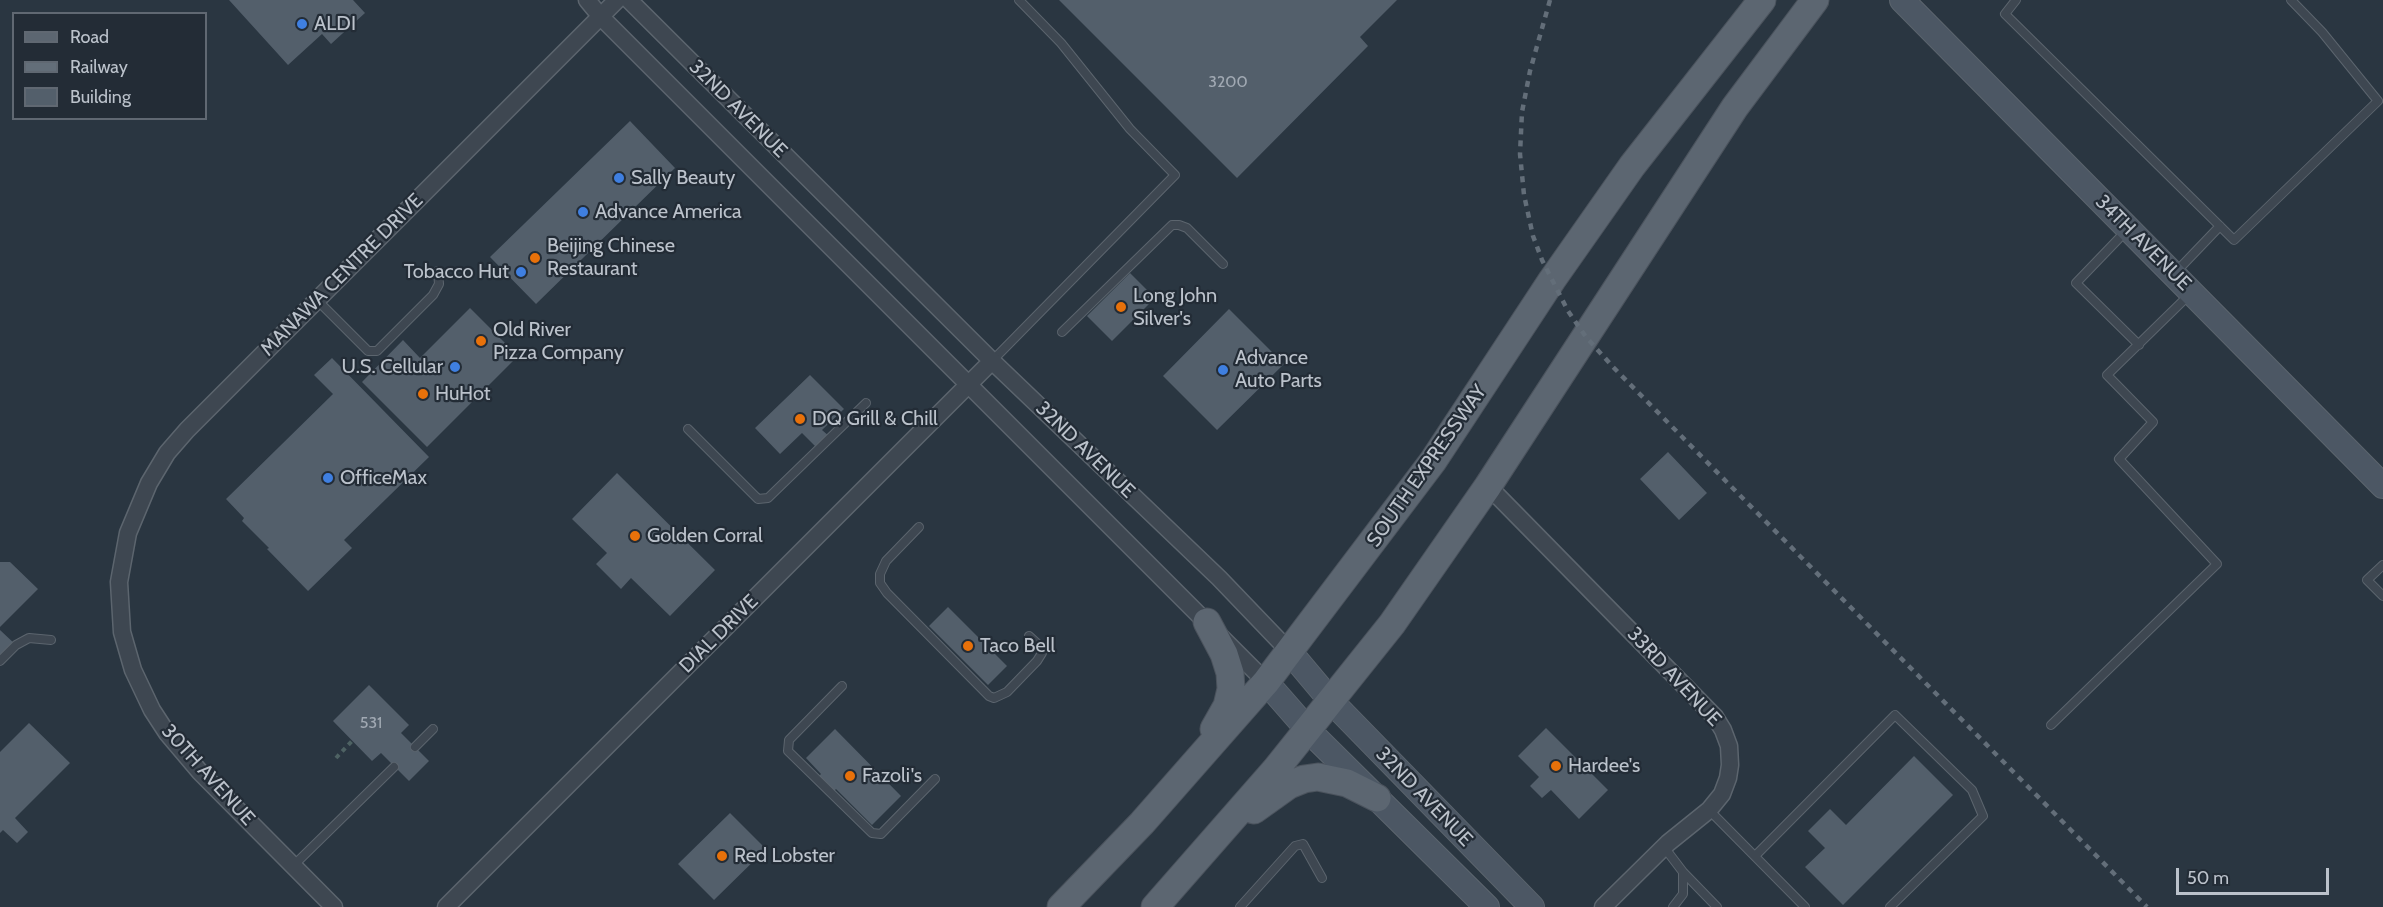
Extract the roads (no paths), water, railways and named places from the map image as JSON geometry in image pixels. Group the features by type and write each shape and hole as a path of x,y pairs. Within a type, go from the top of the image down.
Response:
{"main road":[{"name":"SOUTH EXPRESSWAY","path":"1061,907 1193,767 1266,682 1433,461 1552,280 1632,166 1762,0"},
{"path":"1155,907 1308,730 1392,624 1488,486 1735,106 1815,0"},
{"path":"1193,767 1227,706 1231,689 1226,658 1207,622"},
{"path":"1216,838 1274,795 1304,779 1318,777 1332,779 1347,783 1377,798"}],"street":[{"name":"32ND AVENUE","path":"587,0 601,17 1207,622 1266,682 1308,730 1487,907"},
{"name":"MANAWA CENTRE DRIVE","path":"119,582 124,550 134,515 167,453 187,430 617,0"},
{"name":"32ND AVENUE","path":"629,0 992,361 1220,578 1289,651 1331,701 1532,907"},
{"name":"34TH AVENUE","path":"1902,0 2383,486"},
{"name":"DIAL DRIVE","path":"446,907 992,361"},
{"name":"33RD AVENUE","path":"1488,486 1715,717 1729,746 1730,765 1722,794 1709,810 1664,847 1609,905"},
{"name":"30TH AVENUE","path":"119,582 120,609 126,649 141,690 152,710 182,753 334,907"}],"lane":[{"path":"992,361 1175,175 1130,129 1061,43 1019,0"},
{"path":"2016,0 2005,14 2234,240 2378,101 2322,32 2291,0"},
{"path":"1062,332 1172,225 1187,228 1223,264"},
{"path":"2174,274 2220,226"},
{"path":"2128,228 2076,284 2139,345"},
{"path":"318,301 368,351 377,351 433,295 439,284 438,271"},
{"path":"2051,725 2217,564 2119,459 2153,422 2107,375 2192,293"},
{"path":"688,429 758,499 768,498 866,403"},
{"path":"919,527 886,561 880,574 880,583 887,593 989,696 994,698 1007,692 1037,661 1042,653 1041,647 1029,636"},
{"path":"2383,565 2367,580 2383,596"},
{"path":"0,661 16,645 29,638 51,640"},
{"path":"842,686 789,740 788,751 872,833 881,834 935,780"},
{"path":"1755,856 1895,716 1972,790 1983,816 1890,907"},
{"path":"415,747 433,729"},
{"path":"293,866 394,766"},
{"path":"1709,810 1805,907"},
{"path":"1240,907 1295,846 1303,844 1322,878"},
{"path":"1664,847 1683,872 1717,907"},
{"path":"1673,907 1683,894 1683,872"}],"railway":[{"path":"1550,0 1530,71 1522,112 1520,154 1524,195 1533,236 1542,260 1568,311 1586,337 1613,367 2147,907"}],"place":[{"name":"ALDI","path":"302,24"},
{"name":"Sally Beauty","path":"619,178"},
{"name":"Advance America","path":"583,212"},
{"name":"Beijing Chinese Restaurant","path":"535,258"},
{"name":"Tobacco Hut","path":"521,272"},
{"name":"Long John Silver's","path":"1121,307"},
{"name":"Old River Pizza Company","path":"481,341"},
{"name":"U.S. Cellular","path":"455,367"},
{"name":"Advance Auto Parts","path":"1223,370"},
{"name":"HuHot","path":"423,394"},
{"name":"DQ Grill & Chill","path":"800,419"},
{"name":"OfficeMax","path":"328,478"},
{"name":"Golden Corral","path":"635,536"},
{"name":"Taco Bell","path":"968,646"},
{"name":"Hardee's","path":"1556,766"},
{"name":"Fazoli's","path":"850,776"},
{"name":"Red Lobster","path":"722,856"}]}
